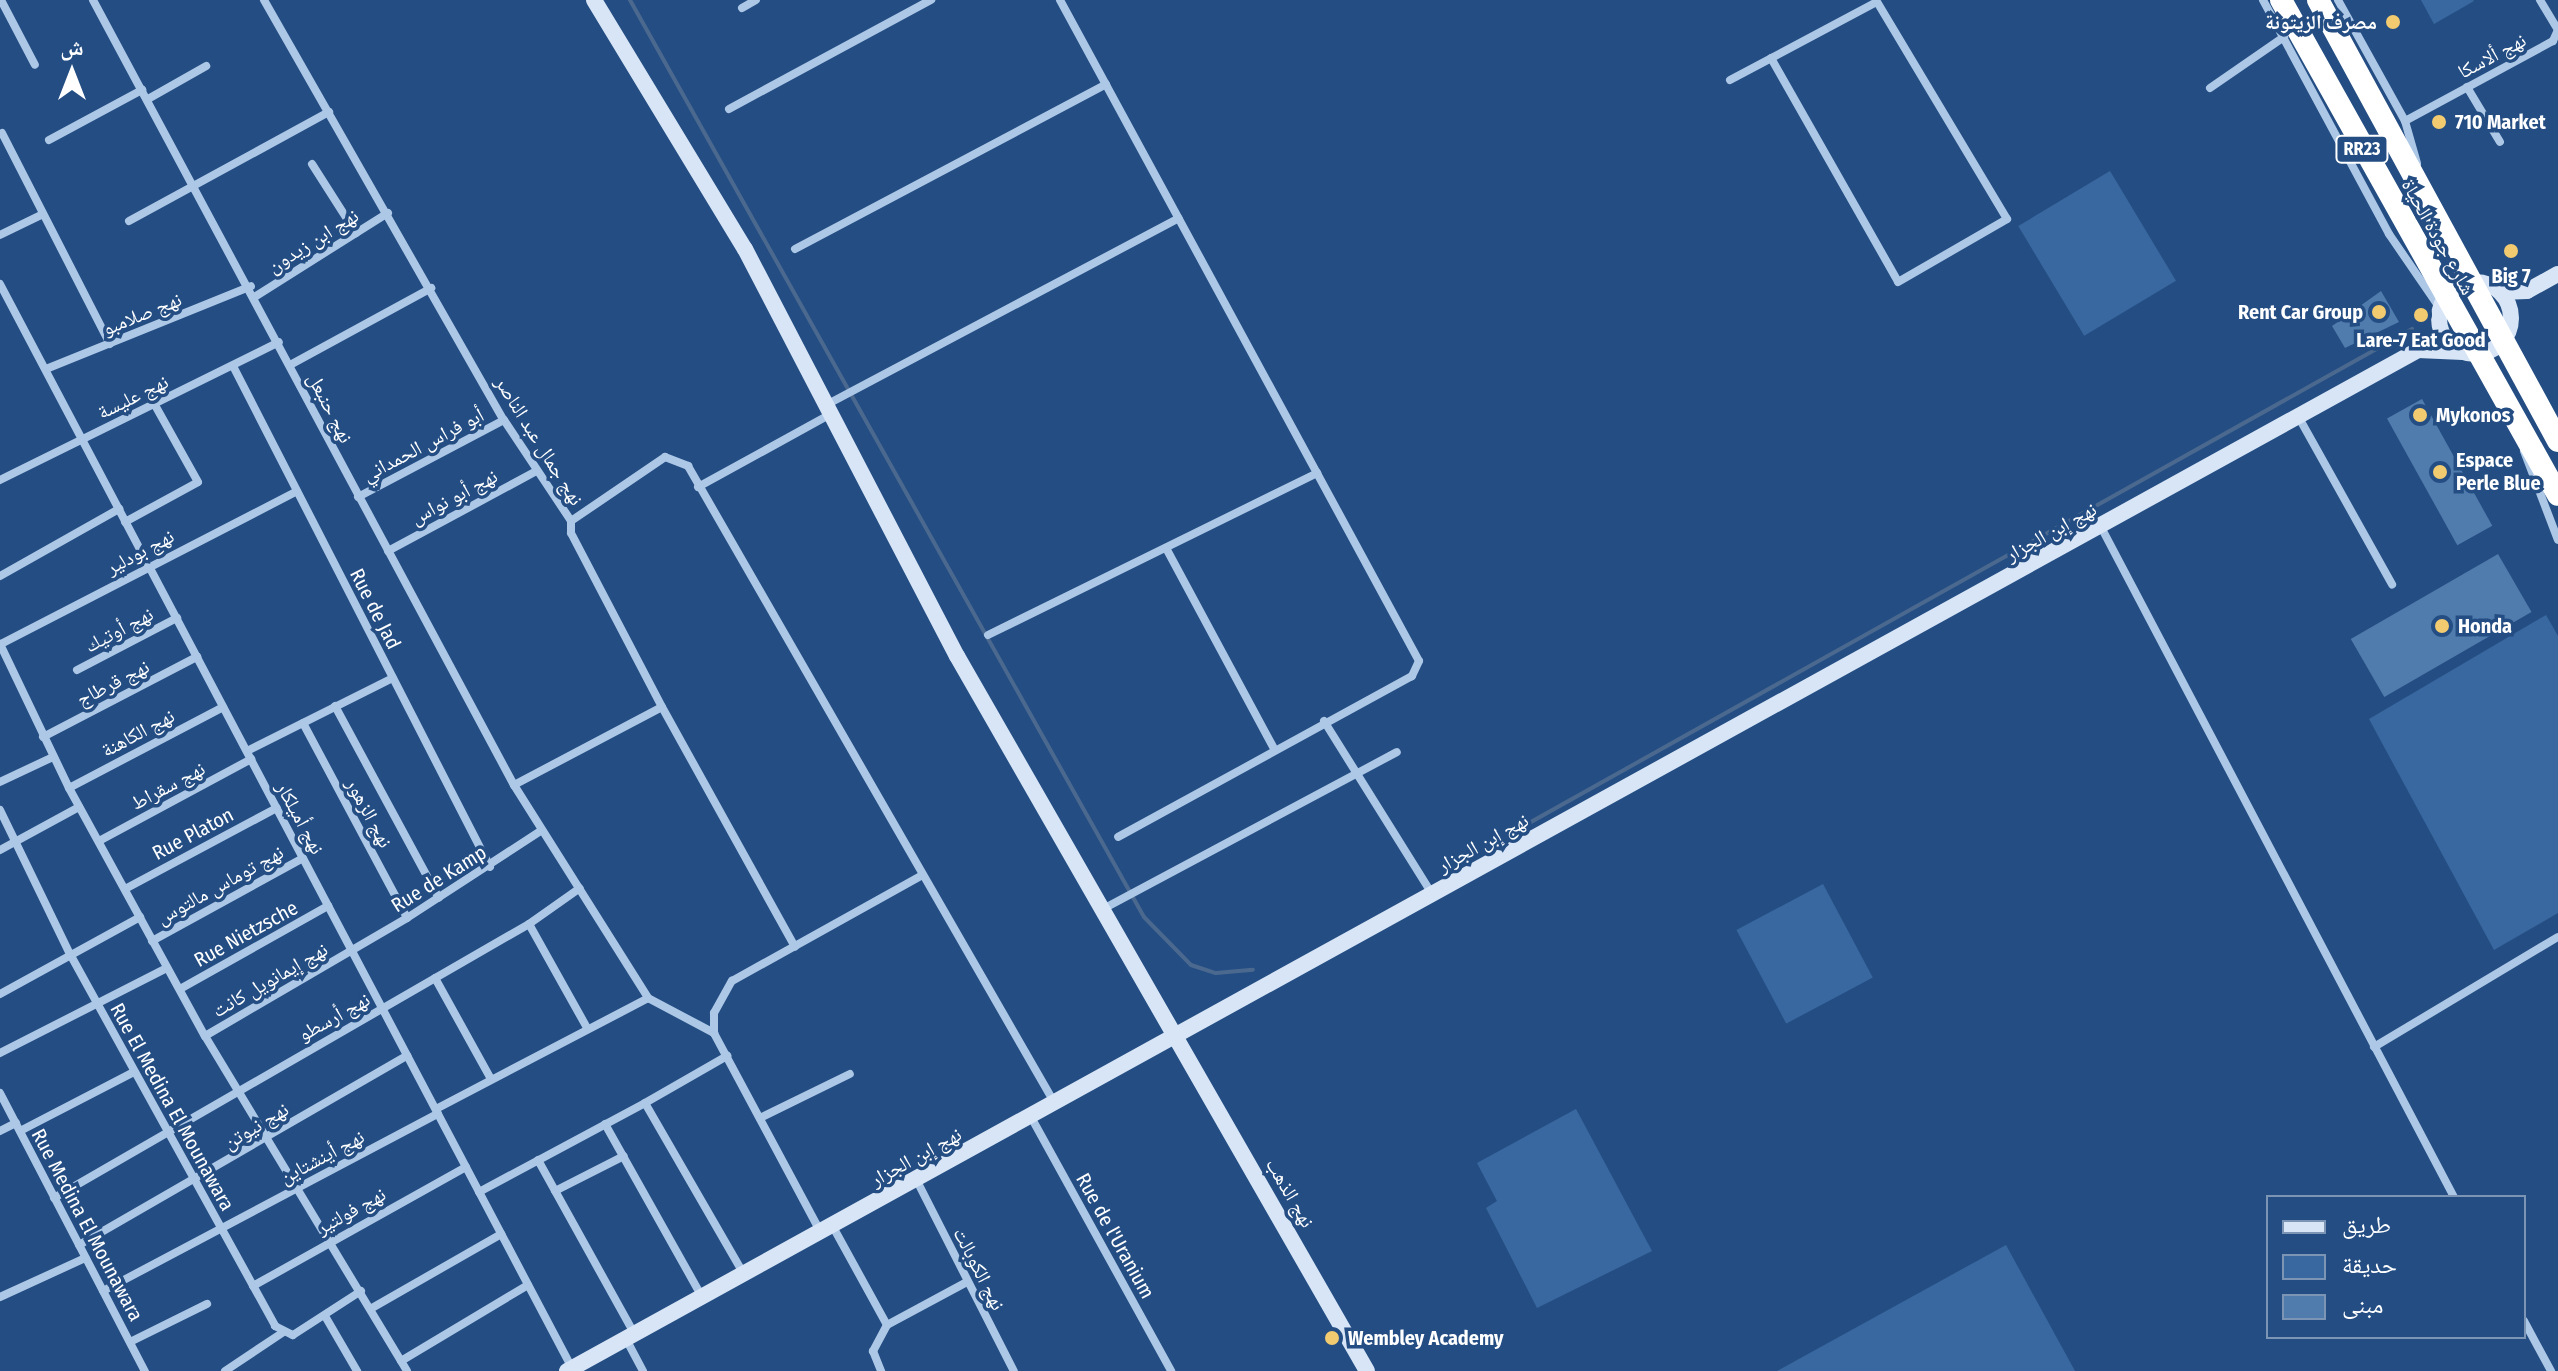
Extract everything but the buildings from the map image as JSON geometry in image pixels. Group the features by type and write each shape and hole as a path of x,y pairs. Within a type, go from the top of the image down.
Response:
{"highway":[{"name":"شارع جودة الحياة","path":"2281,0 2440,309 2521,430 2558,495"},
{"name":"شارع جودة الحياة","path":"2318,0 2431,214 2557,439"}],"street":[{"path":"1,0 35,65"},
{"name":"نهج حنبعل","path":"93,0 251,286 358,497 514,785 648,998"},
{"name":"نهج جمال عبد الناصر","path":"264,0 504,420 535,472 571,521 571,533 662,707 795,947"},
{"name":"نهج الذهب","path":"594,0 745,249 892,539 1367,1371"},
{"path":"742,8 756,0"},
{"path":"729,109 931,0"},
{"path":"1060,0 1419,661 1412,676 1273,747 1118,837"},
{"path":"2263,0 2389,234 2440,309"},
{"path":"2338,0 2405,121 2431,214"},
{"name":"نهج ألاسكا","path":"2405,121 2553,41 2558,30 2540,0"},
{"path":"1730,80 1877,1 2007,219 1898,282 1771,58"},
{"path":"2210,88 2284,37"},
{"path":"148,99 206,66"},
{"path":"795,249 1106,84"},
{"path":"2467,87 2500,142"},
{"path":"49,140 142,90"},
{"path":"129,221 329,112"},
{"path":"2,133 41,215 110,344"},
{"path":"312,164 356,233"},
{"name":"نهج ابن زيدون","path":"256,296 388,213"},
{"path":"0,235 41,215"},
{"path":"698,487 856,389 1179,218"},
{"path":"2527,291 2513,313 2503,341 2469,353 2418,350 2440,309 2470,284 2502,292 2527,291 2558,274"},
{"name":"نهج صلامبو","path":"46,369 251,286"},
{"name":"نهج أميلكار","path":"1,288 466,1167 570,1370"},
{"path":"290,365 431,288"},
{"path":"2502,292 2513,313"},
{"name":"نهج عليسة","path":"0,480 279,342"},
{"name":"نهج إبن الجزار","path":"570,1370 2418,350"},
{"name":"Rue de Jad","path":"233,366 490,867"},
{"path":"125,522 198,482 155,405"},
{"path":"2298,416 2392,584"},
{"name":"أبو فراس الحمداني","path":"358,497 504,420"},
{"path":"2521,430 2533,484 2558,540"},
{"path":"571,521 665,457 688,466 1054,1103"},
{"name":"نهج أبو نواس","path":"388,551 535,472"},
{"path":"988,635 1317,473"},
{"name":"نهج بودلير","path":"0,644 148,564 297,491"},
{"path":"0,576 119,509"},
{"path":"2101,527 2453,1195"},
{"path":"1166,548 1273,747"},
{"name":"نهج أوتيك","path":"77,670 177,618"},
{"path":"0,644 79,807 235,1090 372,1308 407,1371"},
{"name":"نهج قرطاج","path":"43,737 197,657"},
{"name":"نهج سقراط","path":"99,841 303,723 393,678"},
{"path":"335,706 439,898"},
{"name":"نهج الكاهنة","path":"69,788 223,707"},
{"path":"514,785 662,707"},
{"path":"1324,721 1432,894"},
{"name":"نهج الزهور","path":"303,723 407,918"},
{"path":"1103,909 1397,752"},
{"path":"0,782 53,757"},
{"path":"0,850 79,807"},
{"name":"Rue Platon","path":"125,889 277,808"},
{"name":"Rue El Medina El Mounawara","path":"0,810 96,1003 221,1230 282,1333"},
{"name":"Rue de Kamp","path":"352,951 490,867 542,830"},
{"name":"نهج توماس مالتوس","path":"152,941 303,858"},
{"path":"714,1033 718,999 732,981 921,876"},
{"name":"نهج أرسطو","path":"54,1198 235,1090 529,924 580,888"},
{"name":"Rue Nietzsche","path":"180,989 328,906"},
{"path":"0,994 140,917"},
{"path":"529,924 586,1026"},
{"path":"2374,1047 2558,937"},
{"name":"نهج إيمانويل كانت","path":"205,1036 352,951"},
{"path":"0,1053 167,968"},
{"path":"435,978 491,1079"},
{"path":"648,998 714,1033 760,1118 887,1325"},
{"name":"نهج أينشتاين","path":"103,1291 437,1112 586,1026 648,998"},
{"name":"نهج نيوتن","path":"79,1245 195,1182 407,1056"},
{"path":"479,1192 727,1056"},
{"path":"0,1131 18,1127 134,1072"},
{"path":"760,1118 850,1074"},
{"name":"Rue Medina El Mounawara","path":"0,1093 145,1371"},
{"path":"645,1103 743,1273"},
{"name":"Rue de l'Uranium","path":"1031,1117 1171,1371"},
{"path":"605,1124 702,1297"},
{"path":"555,1191 624,1156"},
{"path":"538,1160 629,1336 643,1371"},
{"name":"نهج فولتير","path":"253,1286 329,1240 466,1167"},
{"name":"نهج الكوبالت","path":"917,1181 1014,1371"},
{"path":"372,1308 501,1234"},
{"path":"0,1297 85,1258"},
{"path":"881,1371 873,1351 887,1325 967,1282"},
{"path":"401,1361 528,1285"},
{"path":"225,1371 282,1333 293,1335 361,1291"},
{"path":"130,1342 207,1304"},
{"path":"325,1316 357,1371"},
{"path":"2526,1325 2551,1371"}],"green space":[{"path":"2421,0 2473,0 2474,1 2434,24"},
{"path":"2110,171 2176,281 2084,336 2018,226"},
{"path":"2546,615 2558,636 2558,913 2494,950 2369,719"},
{"path":"1823,884 1873,978 1786,1024 1736,930"},
{"path":"1576,1109 1652,1251 1537,1308 1486,1208 1497,1201 1477,1163"},
{"path":"2006,1245 2075,1371 1777,1371"}],"waterway":[{"path":"630,0 1144,917 1191,965 1216,973 1253,970"},
{"path":"1522,827 2412,329"}],"place":[{"name":"مصرف الزيتونة","path":"2393,22"},
{"name":"710 Market","path":"2439,122"},
{"name":"Big 7","path":"2511,251"},
{"name":"Rent Car Group","path":"2379,312"},
{"name":"Lare-7 Eat Good","path":"2421,315"},
{"name":"Mykonos","path":"2420,415"},
{"name":"Espace Perle Blue","path":"2440,472"},
{"name":"Honda","path":"2442,626"},
{"name":"Wembley Academy","path":"1332,1338"}]}
